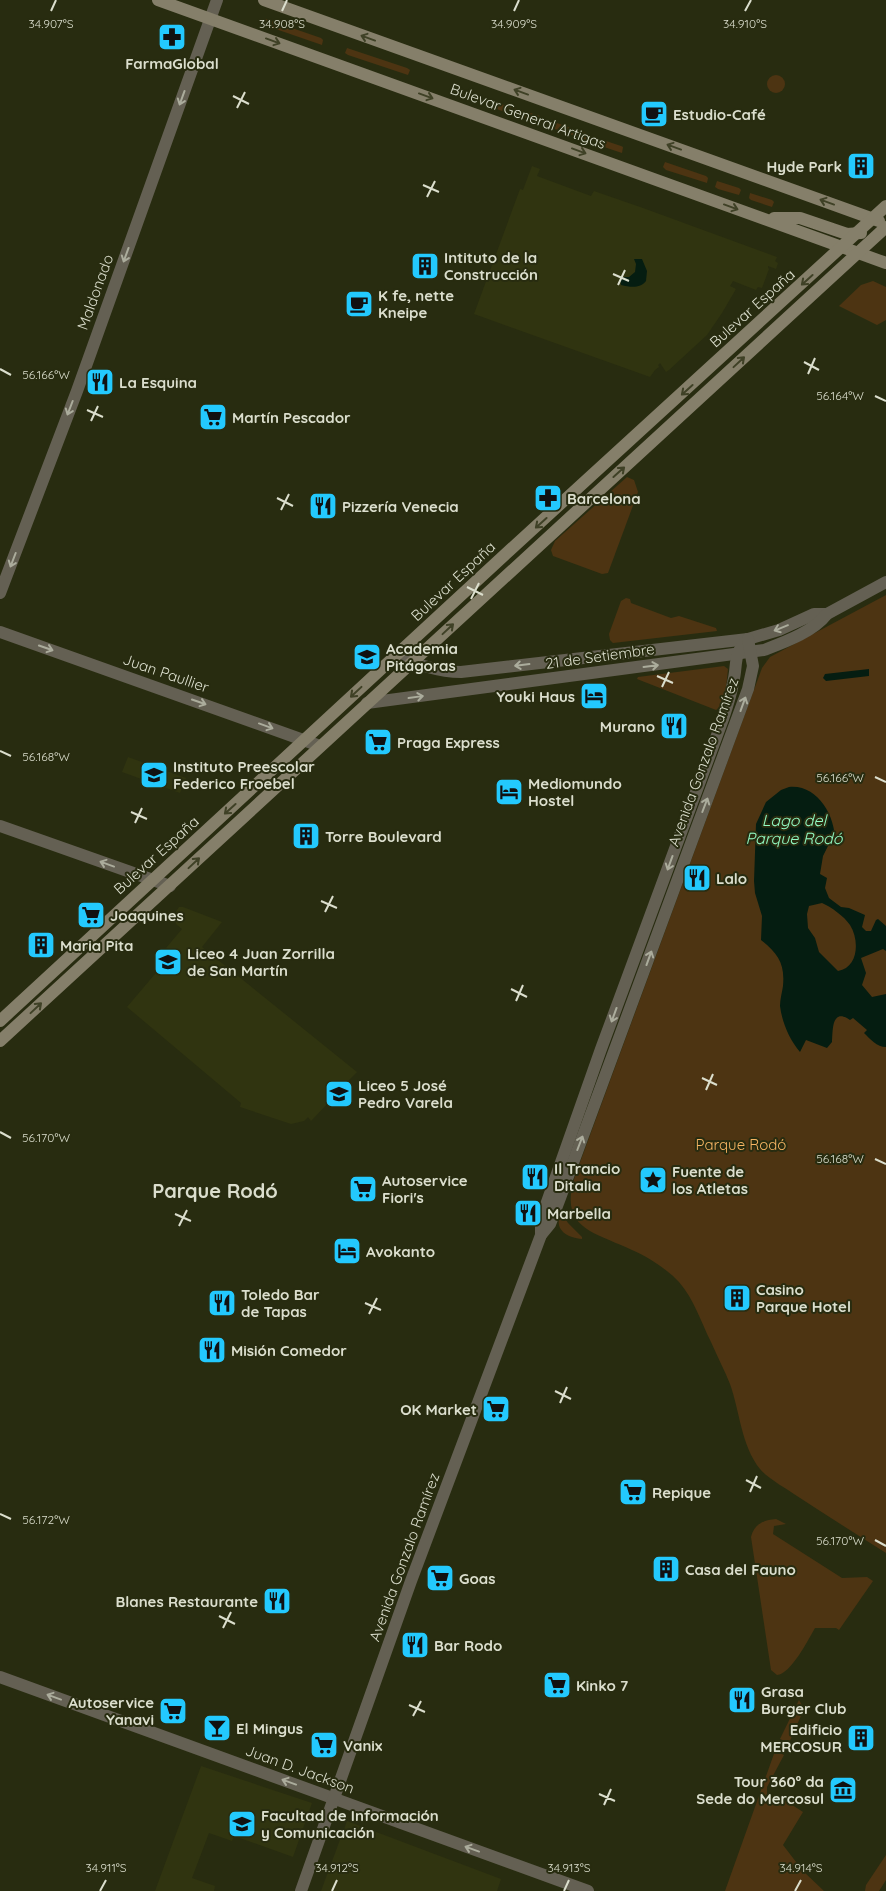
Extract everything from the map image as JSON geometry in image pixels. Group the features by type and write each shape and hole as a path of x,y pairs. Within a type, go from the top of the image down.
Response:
{"main road":[{"name":"Bulevar General Artigas","path":"158,0 886,263"},
{"name":"Bulevar General Artigas","path":"264,0 873,219 886,226"},
{"name":"Bulevar España","path":"0,1021 886,206"},
{"path":"764,218 800,218 847,234 875,231 886,226"},
{"name":"Bulevar España","path":"0,1041 886,226"}],"street":[{"name":"Maldonado","path":"0,593 77,391 217,0"},
{"name":"21 de Setiembre","path":"367,704 764,650 784,642 820,622 827,614 886,582"},
{"name":"21 de Setiembre","path":"396,656 432,669 461,672 748,638 778,630 814,614 827,614"},
{"name":"Juan Paullier","path":"0,632 320,746"},
{"name":"Avenida Gonzalo Ramírez","path":"301,1891 411,1581 541,1236 550,1224 560,1198 741,708 752,673 748,638"},
{"path":"736,655 740,646 748,638"},
{"name":"Avenida Gonzalo Ramírez","path":"541,1236 541,1219 544,1209 723,719 734,680 736,655"},
{"path":"0,826 170,886"},
{"name":"Juan D. Jackson","path":"0,1677 588,1891"}],"shaded area":[{"path":"532,166 540,169 537,176 591,196 594,191 777,257 775,261 778,263 776,269 768,266 769,269 762,288 758,287 756,290 733,281 730,286 736,289 707,335 669,370 666,372 660,363 659,367 650,377 474,314 520,189 523,190"},
{"name":"Instituto Preescolar Federico Froebel","path":"128,757 186,778 180,793 122,772"},
{"path":"179,907 222,922 202,947 357,1072 345,1084 341,1081 335,1088 343,1096 332,1099 311,1121 308,1117 304,1121 291,1124 240,1107 241,1103 127,1007 172,954 166,948 182,929 176,924 173,916"},
{"name":"Facultad de Información y Comunicación","path":"201,1766 312,1803 293,1857 234,1836 232,1841 209,1833 192,1878 215,1886 214,1891 155,1891"},
{"path":"347,1821 501,1879 497,1891 321,1891"}],"green space":[{"path":"263,18 321,38 323,40 322,45 264,25 261,23"},
{"path":"347,48 410,70 408,75 348,55 345,53"},
{"path":"776,75 782,78 785,84 782,90 776,93 770,90 767,84 770,78"},
{"path":"498,103 540,116 542,118 540,123 499,110 496,108"},
{"path":"551,121 586,133 588,135 586,140 552,128 549,126"},
{"path":"597,138 623,147 622,153 598,145 595,143"},
{"path":"665,162 706,176 708,178 707,183 666,170 663,167"},
{"path":"717,181 739,188 741,190 739,195 718,189 715,187"},
{"path":"750,193 772,200 774,202 772,207 751,200 749,198"},
{"path":"873,281 886,287 886,320 877,325 839,306 861,285"},
{"path":"627,477 634,480 638,492 608,573 602,574 553,556 551,550 555,541"},
{"name":"Parque Rodó","path":"886,595 886,1553 777,1483 760,1469 745,1439 728,1378 689,1296 669,1272 651,1260 593,1233 583,1226 576,1218 571,1207 571,1194 575,1176 762,668 770,657"},
{"path":"626,598 630,599 631,603 671,618 679,616 716,628 717,631 613,643 610,640 609,634 621,601"},
{"path":"724,666 728,669 726,688 720,707 716,710 637,679 638,677"},
{"path":"560,1215 563,1215 582,1239 564,1233 559,1225"},
{"path":"776,1519 786,1524 774,1526 773,1534 842,1578 867,1577 873,1581 839,1630 836,1628 815,1628 793,1663 788,1669 777,1675 771,1670 751,1537 757,1526 767,1520"},
{"path":"799,1700 804,1709 789,1743 780,1739"},
{"path":"775,1751 784,1755 767,1787 767,1798 775,1803 786,1801 803,1812 783,1845 803,1871 824,1891 725,1891"},
{"path":"886,1855 886,1880 879,1891 865,1891 866,1885"}],"water":[{"path":"634,259 642,259 647,271 646,281 638,286 621,285 620,277 629,277 635,272 636,264"},
{"path":"869,669 869,676 826,681 823,678 825,674"},
{"name":"Lago del Parque Rodó","path":"789,787 809,791 824,805 829,814 835,835 835,845 829,844 823,856 820,874 827,878 825,888 829,898 841,907 849,908 865,915 862,927 866,931 871,931 878,919 886,926 886,951 883,949 861,958 866,973 862,985 872,997 886,994 886,1047 880,1046 871,1040 864,1033 867,1030 853,1018 850,1020 839,1017 834,1022 832,1042 827,1048 806,1040 800,1052 793,1042 782,1018 780,1006 783,971 776,955 761,940 762,916 755,893 754,881 756,824 766,802 781,790","holes":["822,903 837,912 850,925 853,931 856,946 855,953 850,965 845,969 838,971 819,952 815,938 808,928 807,914 809,906"]},
{"name":"Fuente de los Atletas","path":"653,1172 659,1174 661,1180 659,1186 653,1188 647,1186 645,1180 647,1174"}],"place":[{"name":"FarmaGlobal","path":"172,37"},
{"name":"Estudio-Café","path":"654,114"},
{"name":"Hyde Park","path":"861,166"},
{"name":"Intituto de la Construcción","path":"425,266"},
{"name":"K fe, nette Kneipe","path":"359,304"},
{"name":"La Esquina","path":"100,382"},
{"name":"Martín Pescador","path":"213,417"},
{"name":"Barcelona","path":"548,498"},
{"name":"Pizzería Venecia","path":"323,506"},
{"name":"Academia Pitágoras","path":"367,657"},
{"name":"Youki Haus","path":"594,696"},
{"name":"Murano","path":"674,726"},
{"name":"Praga Express","path":"378,742"},
{"name":"Instituto Preescolar Federico Froebel","path":"154,775"},
{"name":"Mediomundo Hostel","path":"509,792"},
{"name":"Torre Boulevard","path":"306,836"},
{"name":"Lalo","path":"697,878"},
{"name":"Joaquines","path":"91,915"},
{"name":"Maria Pita","path":"41,945"},
{"name":"Liceo 4 Juan Zorrilla de San Martín","path":"168,962"},
{"name":"Liceo 5 José Pedro Varela","path":"339,1094"},
{"name":"Il Trancio Ditalia","path":"535,1177"},
{"name":"Fuente de los Atletas","path":"653,1180"},
{"name":"Autoservice Fiori's","path":"363,1189"},
{"name":"Marbella","path":"528,1213"},
{"name":"Avokanto","path":"347,1251"},
{"name":"Casino Parque Hotel","path":"737,1298"},
{"name":"Toledo Bar de Tapas","path":"222,1303"},
{"name":"Misión Comedor","path":"212,1350"},
{"name":"OK Market","path":"496,1409"},
{"name":"Repique","path":"633,1492"},
{"name":"Casa del Fauno","path":"666,1569"},
{"name":"Goas","path":"440,1578"},
{"name":"Blanes Restaurante","path":"277,1601"},
{"name":"Bar Rodo","path":"415,1645"},
{"name":"Kinko 7","path":"557,1685"},
{"name":"Grasa Burger Club","path":"742,1700"},
{"name":"Autoservice Yanavi","path":"173,1711"},
{"name":"El Mingus","path":"217,1728"},
{"name":"Edificio MERCOSUR","path":"861,1738"},
{"name":"Vanix","path":"324,1745"},
{"name":"Tour 360º da Sede do Mercosul","path":"843,1790"},
{"name":"Facultad de Información y Comunicación","path":"242,1824"}],"district":[{"name":"Parque Rodó","path":"215,1190"}]}
